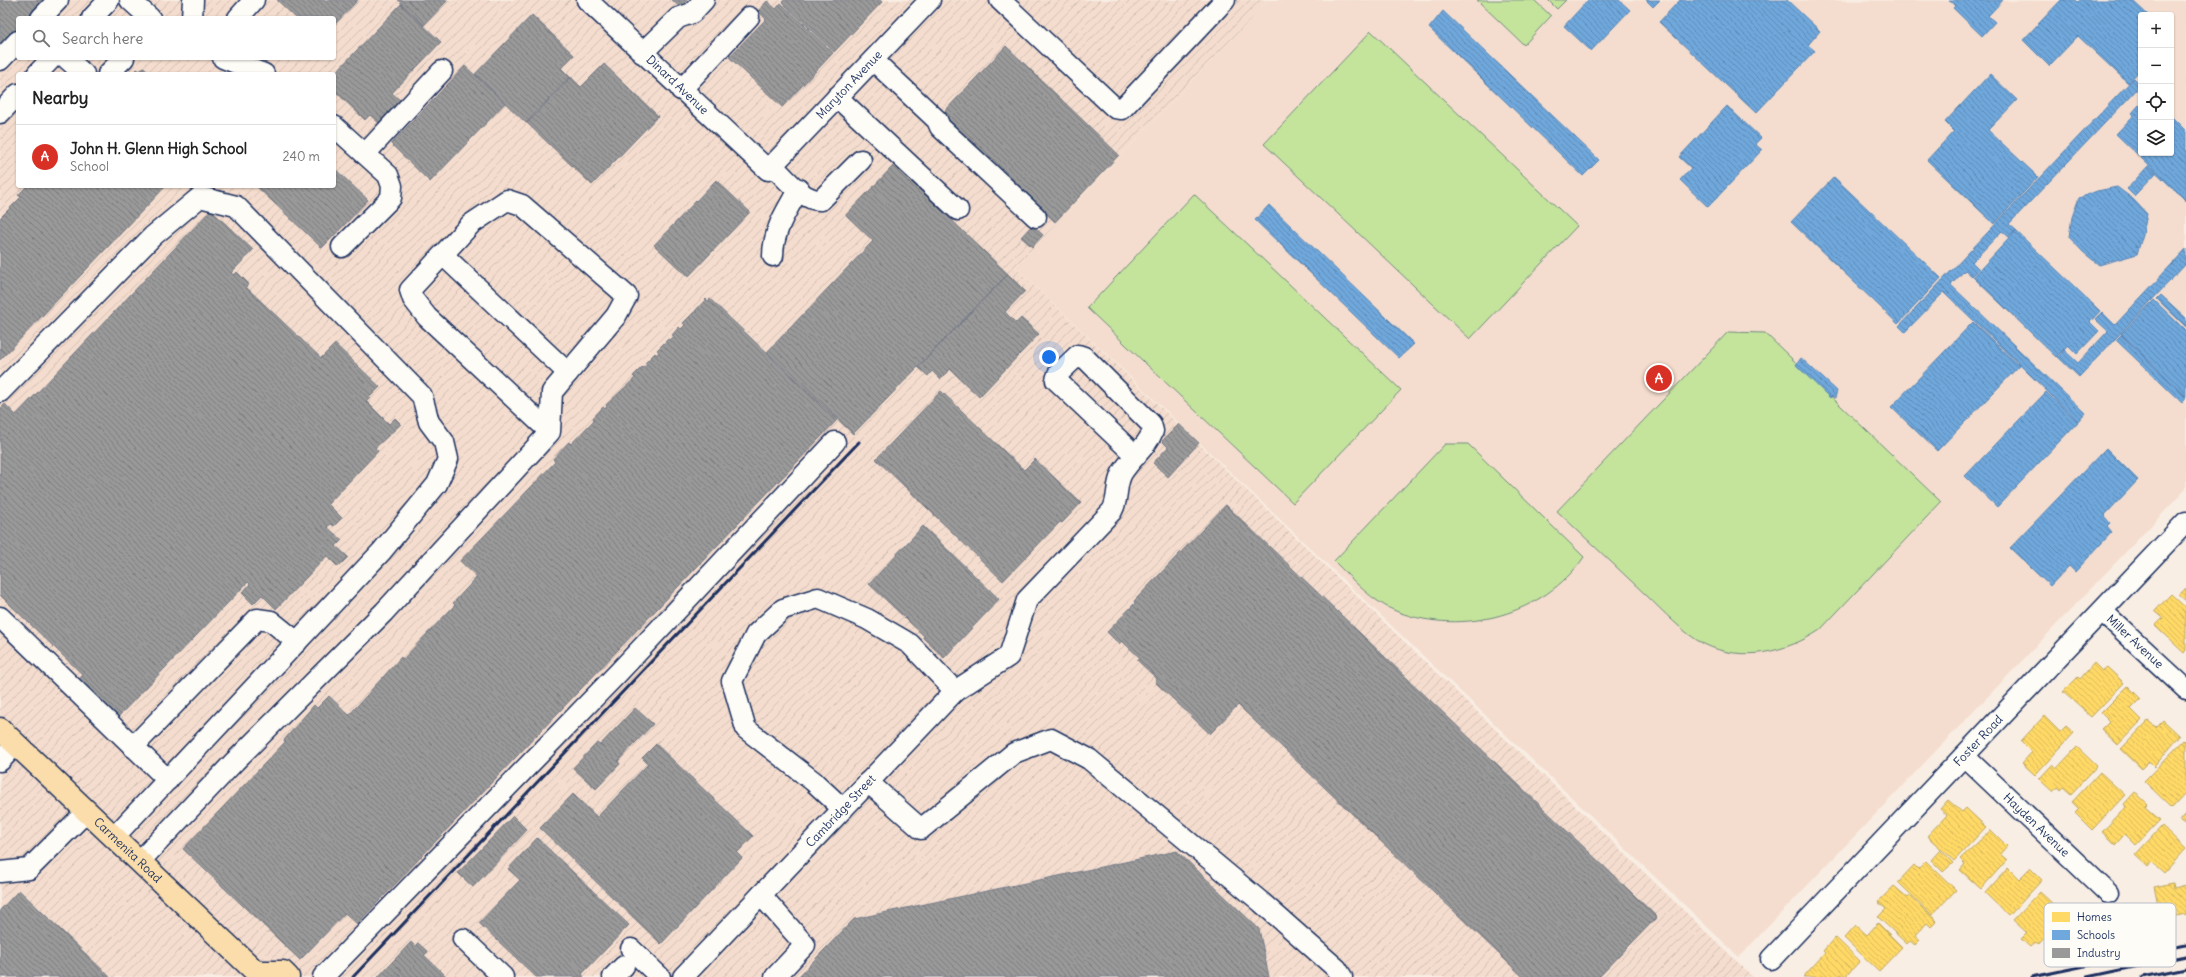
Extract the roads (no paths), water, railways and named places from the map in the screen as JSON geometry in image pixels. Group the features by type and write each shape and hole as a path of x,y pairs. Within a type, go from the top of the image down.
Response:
{"main road":[{"name":"Carmenita Road","path":"0,729 140,861 256,974 283,972 288,977"}],"street":[{"path":"43,16 58,0"},
{"path":"94,16 109,0"},
{"path":"130,0 148,16"},
{"path":"192,16 194,0"},
{"path":"240,16 254,0"},
{"name":"Dinard Avenue","path":"587,0 681,90 807,197 815,200 821,200 861,160"},
{"path":"642,53 678,18 692,13 704,0"},
{"name":"Maryton Avenue","path":"770,167 930,0"},
{"path":"1000,0 1114,108 1122,109 1225,0"},
{"path":"681,90 749,17"},
{"path":"0,60 16,43"},
{"path":"39,72 50,60"},
{"path":"68,60 82,72"},
{"path":"110,72 122,60"},
{"path":"873,60 937,120 940,127 1036,217"},
{"path":"224,62 257,72"},
{"path":"365,154 442,71"},
{"path":"0,113 16,96"},
{"path":"837,97 958,210"},
{"path":"336,128 388,175 392,186 391,198 342,246"},
{"path":"772,256 773,241 780,223 799,190"},
{"path":"0,392 153,236 200,197 236,206 422,396 429,422 444,442 448,459 437,484 387,544 114,837"},
{"path":"140,861 235,761 384,612 550,432 552,392 616,316 626,296 522,205 507,200 471,224 410,290 413,299 427,317 550,432"},
{"path":"443,255 568,373"},
{"path":"1078,355 1084,357 1151,424 1154,431 1136,456 1056,380 1058,374 1078,355"},
{"path":"323,977 618,673 836,442"},
{"name":"Cambridge Street","path":"683,977 955,691 1009,656 1027,600 1112,511 1117,501 1116,486 1123,472 1136,456"},
{"name":"Foster Road","path":"1771,958 2186,522"},
{"path":"843,808 813,781 746,729 732,681 756,634 783,609 818,598 867,619 910,644 955,691"},
{"name":"Miller Avenue","path":"2102,611 2186,689"},
{"path":"0,617 168,780"},
{"path":"133,747 257,619 271,620 297,642"},
{"path":"868,782 921,829 1014,753 1051,739 1090,759 1261,902 1337,969 1342,977"},
{"path":"0,761 16,744"},
{"name":"Hayden Avenue","path":"1964,756 2108,893"},
{"path":"0,872 29,869 87,811"},
{"path":"761,895 805,944 775,977"},
{"path":"463,939 503,977"},
{"path":"623,964 660,977"}],"railway":[{"path":"353,977 859,442"},
{"path":"2176,947 2186,945"},
{"path":"2176,958 2186,956"},
{"path":"2032,977 2080,967"},
{"path":"2087,977 2134,967"},
{"path":"2142,977 2186,968"}],"place":[{"name":"John H. Glenn High School","path":"1659,378"}]}
